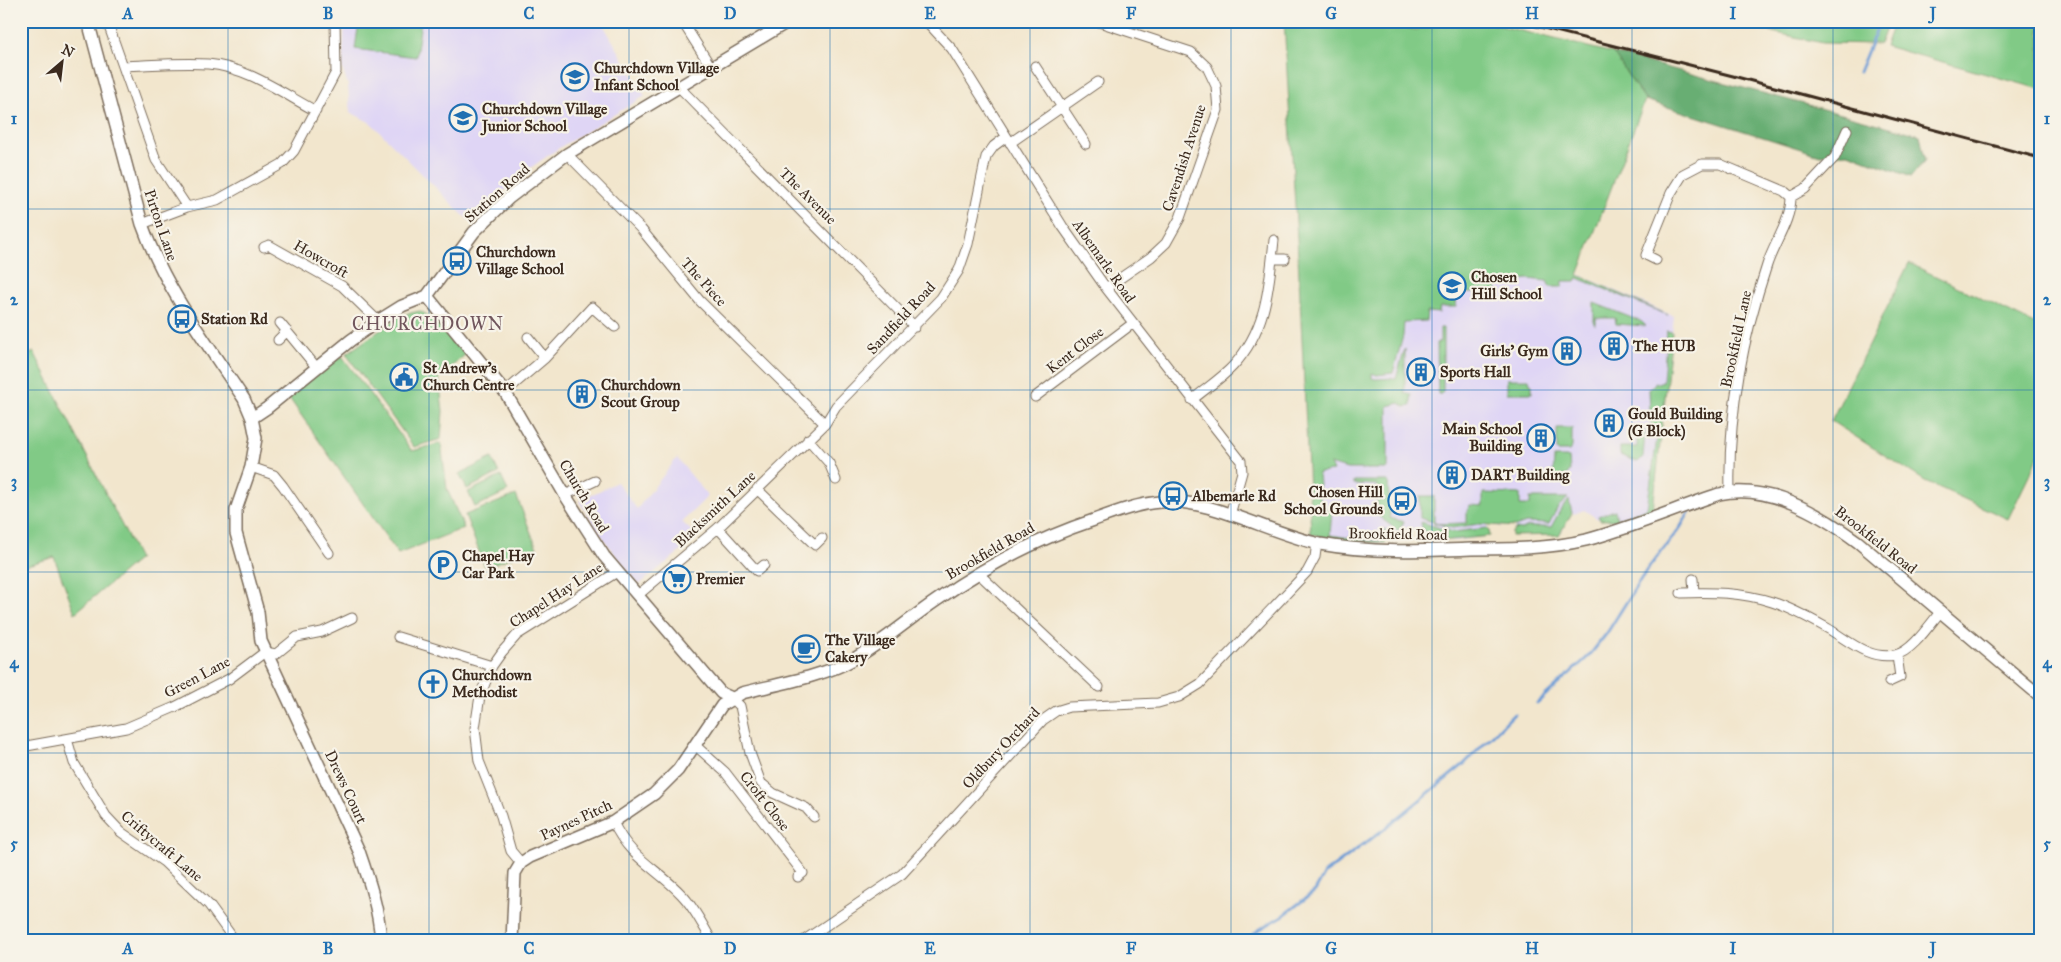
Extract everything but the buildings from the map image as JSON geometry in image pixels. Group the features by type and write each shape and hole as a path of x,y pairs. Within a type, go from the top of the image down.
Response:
{"street":[{"name":"Pirton Lane","path":"88,21 142,224 152,251 165,279 244,399 252,418"},
{"path":"107,21 156,160 187,207"},
{"path":"142,224 187,207 216,200 282,164 294,151 336,72 335,21"},
{"path":"682,21 711,67"},
{"name":"Station Road","path":"427,296 474,232 508,198 568,154 789,21"},
{"name":"Albemarle Road","path":"926,21 952,49 1063,227 1106,288 1132,324 1241,461 1242,472 1230,515"},
{"name":"Cavendish Avenue","path":"1096,21 1192,52 1208,67 1216,86 1218,110 1180,218 1166,243 1151,257 1106,288"},
{"path":"123,66 208,64 228,68 250,75 316,111"},
{"path":"1035,66 1063,106 1086,144"},
{"name":"Sandfield Road","path":"825,424 836,406 941,298 959,270 968,244 986,157 994,146 1008,140 1098,82"},
{"name":"The Avenue","path":"679,87 915,326"},
{"path":"1656,260 1646,255 1671,193 1683,174 1702,164 1720,164 1784,191 1790,197 1804,189 1836,157 1847,130"},
{"name":"The Piece","path":"568,154 641,229 700,301 825,424"},
{"name":"Brookfield Lane","path":"1730,492 1731,431 1745,345 1767,265 1791,208 1790,197"},
{"name":"Howcroft","path":"273,235 267,246 342,286 378,321"},
{"path":"1192,400 1233,366 1250,344 1262,319 1269,290 1274,240"},
{"path":"1272,259 1285,259"},
{"path":"352,618 322,632 297,637 276,654 265,652 261,641 258,612 236,533 236,510 251,467 256,438 252,418 268,408 378,321 402,306 427,296"},
{"name":"Church Road","path":"427,296 505,392 565,495 604,556 721,693 732,698"},
{"path":"505,392 545,358 592,306 615,327"},
{"path":"280,324 317,368"},
{"name":"Kent Close","path":"1035,398 1132,324"},
{"path":"278,340 287,332"},
{"path":"528,337 545,358"},
{"name":"Blacksmith Lane","path":"638,595 718,528 825,424"},
{"path":"808,439 829,463 836,480"},
{"path":"251,467 274,475 329,553"},
{"path":"565,495 594,481"},
{"path":"757,490 812,547 822,538"},
{"name":"Brookfield Road","path":"732,698 742,693 818,673 850,661 939,598 1010,554 1053,534 1130,508 1161,502 1192,503 1317,543 1341,548 1390,551 1549,546 1614,532 1730,492 1748,492 1775,498 1804,508 1831,522 1941,611 2040,696"},
{"path":"718,528 760,568 749,578"},
{"name":"Oldbury Orchard","path":"803,941 902,874 1043,720 1056,711 1069,707 1158,703 1179,697 1200,684 1307,572 1315,557 1317,543"},
{"name":"Chapel Hay Lane","path":"521,863 512,851 501,816 479,761 476,720 480,696 492,666 517,634 617,572"},
{"path":"978,573 1099,687"},
{"path":"1693,579 1694,592"},
{"path":"1682,593 1722,591 1772,602 1825,627 1862,650 1879,656 1897,655 1913,644 1941,611"},
{"path":"398,637 492,666"},
{"name":"Green Lane","path":"21,747 126,728 230,680 265,652"},
{"name":"Drews Court","path":"265,652 276,670 358,851 369,880 381,941"},
{"path":"1889,682 1903,680 1897,655"},
{"path":"732,698 740,706 750,753 761,783 773,793 809,804 814,817"},
{"name":"Paynes Pitch","path":"521,863 530,857 613,822 654,794 678,770 722,705 732,698"},
{"name":"Criftycraft Lane","path":"67,739 74,763 106,816 121,832 164,862 209,905 235,941"},
{"name":"Croft Close","path":"696,746 725,772 803,873 798,877"},
{"path":"613,822 620,837 644,864 683,895 712,941"},
{"path":"512,941 515,873 521,863"}],"shaded area":[{"name":"Churchdown Village Junior School","path":"345,21 601,21 645,96 562,146 523,173 473,220 468,220 371,123 350,112 348,85 342,68"},
{"name":"Chosen Hill School","path":"1284,21 1372,21 1645,100 1578,274 1674,316 1653,509 1614,521 1598,519 1584,510 1572,513 1561,533 1557,535 1512,536 1515,527 1487,524 1490,536 1456,541 1435,539 1433,541 1417,529 1407,528 1392,542 1389,540 1383,544 1339,540 1311,534 1298,256"},
{"path":"677,458 708,496 682,522 698,537 640,584 636,583 579,501 617,482 637,509"}],"green space":[{"path":"359,21 421,21 416,57 355,49"},
{"path":"1284,21 1372,21 1417,30 1424,21 1480,21 1613,53 1645,100 1578,275 1668,315 1578,278 1576,281 1563,281 1562,287 1550,287 1547,281 1528,279 1497,283 1496,293 1457,293 1456,307 1440,307 1439,313 1427,312 1426,321 1404,322 1403,336 1393,373 1377,375 1372,373 1372,378 1375,379 1396,378 1405,349 1405,394 1411,394 1411,405 1405,407 1400,403 1388,406 1388,469 1347,469 1330,464 1333,471 1318,473 1321,510 1331,508 1332,510 1330,535 1383,541 1384,529 1393,536 1385,543 1339,540 1311,534 1298,256"},
{"path":"1722,21 1889,21 1880,44 1822,43"},
{"path":"1894,21 2040,21 2040,89 1885,46"},
{"path":"1613,53 1920,135 1925,160 1911,177 1848,153 1820,155 1645,100"},
{"path":"1909,263 2040,327 2040,453 2008,519 1925,481 1831,421"},
{"path":"1594,303 1642,322 1646,326 1616,324 1615,318 1596,318 1596,324 1594,324"},
{"path":"420,311 438,321 467,353 439,378 443,411 441,439 414,447 346,354 402,315"},
{"path":"1440,328 1443,328 1443,391 1442,394 1438,394 1437,342 1440,342"},
{"path":"1667,331 1672,332 1653,509 1622,520 1600,520 1598,516 1615,510 1617,519 1647,508 1658,431 1654,430 1651,433 1649,389 1654,384 1663,381"},
{"path":"34,352 139,559 75,613 54,557 21,567 21,358"},
{"path":"342,356 412,451 441,443 447,489 464,528 398,554 287,395"},
{"path":"1507,379 1529,379 1532,385 1532,393 1507,393"},
{"path":"1557,428 1572,428 1572,447 1569,451 1557,451"},
{"path":"1637,430 1644,430 1645,433 1643,457 1638,462 1620,455 1620,447 1637,447"},
{"path":"1554,457 1569,458 1570,470 1567,475 1553,478"},
{"path":"492,458 499,473 467,489 459,474"},
{"path":"501,476 508,491 475,507 468,492"},
{"path":"1354,481 1388,481 1390,518 1404,522 1398,531 1377,515 1377,485 1354,484"},
{"path":"1483,493 1520,494 1520,505 1530,505 1530,498 1568,498 1558,507 1549,524 1526,523 1515,527 1479,524 1452,528 1439,524 1467,523 1467,511 1470,505 1483,506"},
{"path":"516,495 537,548 485,567 465,515"},
{"path":"1420,496 1434,496 1434,522 1420,518"},
{"path":"1569,500 1572,513 1559,535 1512,536 1512,532 1516,529 1551,527 1561,509"},
{"path":"1421,522 1453,532 1487,528 1490,536 1441,541 1434,539 1428,534 1421,526"}],"waterway":[{"path":"1859,72 1880,21"},
{"path":"1816,168 1829,154"},
{"path":"1537,703 1589,656 1607,633 1646,571 1680,528 1690,511"},
{"path":"1247,941 1257,931 1284,915 1315,891 1325,873 1387,827 1463,765 1514,714"}],"railway":[{"path":"1516,21 1733,76 2040,158"}],"place":[{"name":"Churchdown Village Infant School","path":"575,77"},
{"name":"Churchdown Village Junior School","path":"463,118"},
{"name":"Churchdown Village School","path":"457,261"},
{"name":"Chosen Hill School","path":"1452,286"},
{"name":"Station Rd","path":"182,319"},
{"name":"The HUB","path":"1614,346"},
{"name":"Girls' Gym","path":"1567,351"},
{"name":"Sports Hall","path":"1421,372"},
{"name":"St Andrew's Church Centre","path":"404,377"},
{"name":"Churchdown Scout Group","path":"582,394"},
{"name":"Gould Building (G Block)","path":"1609,423"},
{"name":"Main School Building","path":"1541,438"},
{"name":"DART Building","path":"1452,475"},
{"name":"Albemarle Rd","path":"1173,496"},
{"name":"Chosen Hill School Grounds","path":"1402,501"},
{"name":"Chapel Hay Car Park","path":"443,565"},
{"name":"Premier","path":"677,579"},
{"name":"The Village Cakery","path":"806,649"},
{"name":"Churchdown Methodist","path":"433,684"}],"district":[{"name":"CHURCHDOWN","path":"428,324"}]}
